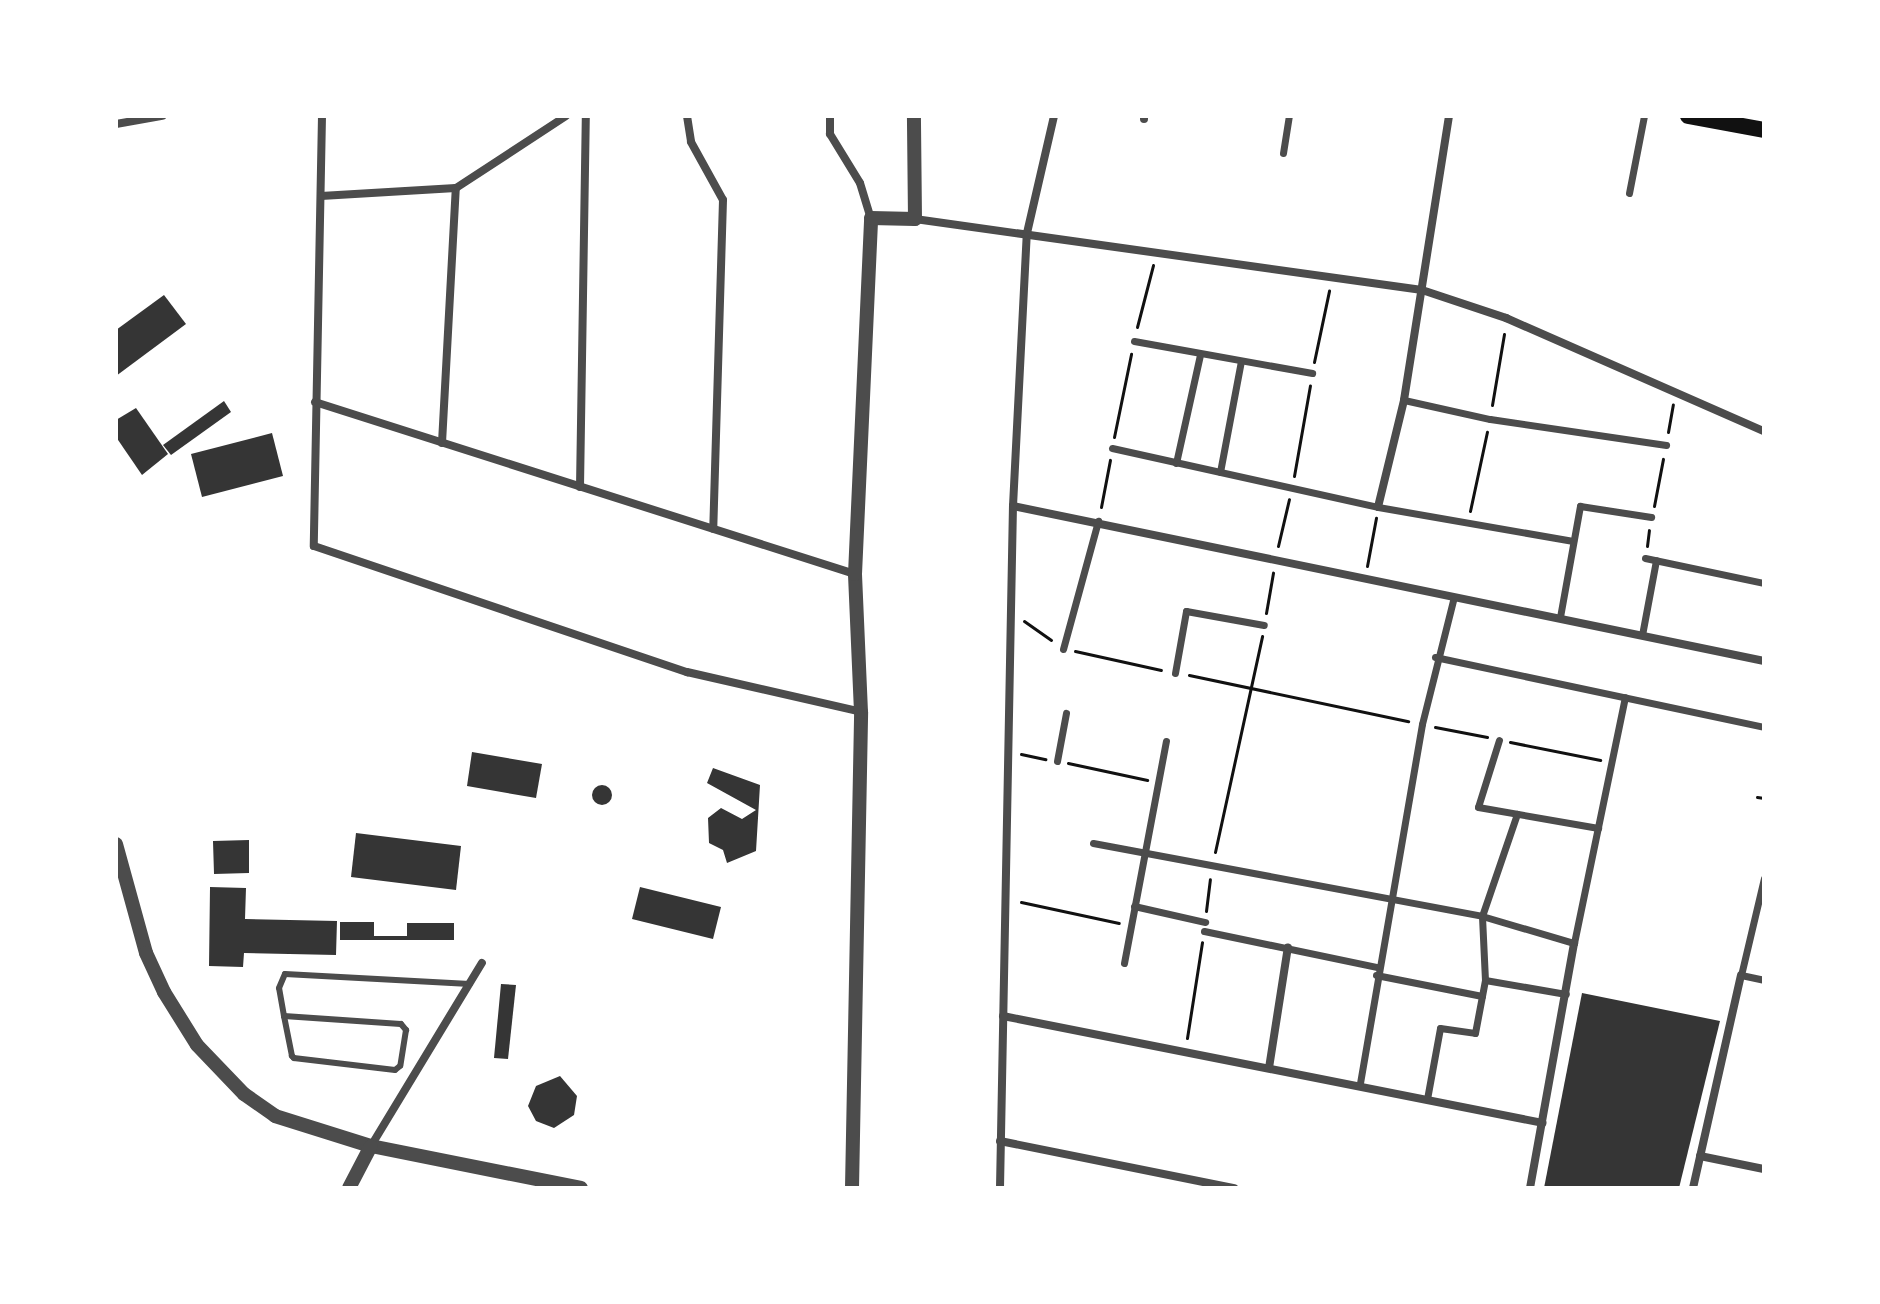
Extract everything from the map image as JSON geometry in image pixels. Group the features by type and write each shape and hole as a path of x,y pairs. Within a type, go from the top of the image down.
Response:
{"main road":[{"path":"1688,116 1764,130"}],"street":[{"path":"116,124 162,116"},
{"path":"322,116 311,539 316,548 687,672 861,712"},
{"path":"321,196 456,188 566,116"},
{"path":"580,487 586,116"},
{"path":"687,116 691,142 723,200 713,529"},
{"path":"830,116 830,134 860,183 871,218 855,574 861,712 852,1188"},
{"path":"914,116 915,219"},
{"path":"1000,1188 1013,506 1027,233 1054,116"},
{"path":"1283,153 1289,116"},
{"path":"1378,507 1404,400 1449,116"},
{"path":"1629,193 1644,116"},
{"path":"442,443 456,188"},
{"path":"871,218 915,219 1027,233 1422,290 1506,318 1764,431"},
{"path":"1134,341 1312,373"},
{"path":"1176,463 1200,355"},
{"path":"1220,472 1241,361"},
{"path":"1404,400 1490,419 1666,445"},
{"path":"315,402 855,574"},
{"path":"1112,448 1378,507 1573,541"},
{"path":"1013,506 1098,521 1764,661"},
{"path":"1560,617 1580,506 1651,517"},
{"path":"1063,649 1098,521"},
{"path":"1645,558 1764,583"},
{"path":"1642,635 1656,560"},
{"path":"1360,1083 1422,724 1435,657 1454,597"},
{"path":"1175,673 1186,611 1264,625"},
{"path":"1435,657 1764,727"},
{"path":"1530,1188 1574,943 1625,697"},
{"path":"1057,761 1066,713"},
{"path":"1499,740 1478,807 1598,828"},
{"path":"1124,963 1166,741"},
{"path":"1427,1099 1440,1028 1475,1033 1485,980 1482,916 1517,814"},
{"path":"1093,843 1211,868 1482,916 1574,943"},
{"path":"116,844 146,953 197,1045 244,1094 275,1116 371,1146 581,1188"},
{"path":"1693,1188 1764,881"},
{"path":"1134,906 1482,996"},
{"path":"1269,1068 1288,947"},
{"path":"349,1188 371,1146 482,963"},
{"path":"1741,975 1764,980"},
{"path":"1485,980 1566,994"},
{"path":"1003,1016 1185,1053 1360,1083 1543,1123"},
{"path":"1000,1141 1234,1188"},
{"path":"1700,1156 1764,1169"}],"lane":[{"path":"284,1016 401,1024 406,1030 400,1066 294,1058 284,1016 279,988 290,972 470,984"}],"path":[{"path":"1185,1053 1211,868 1264,625 1332,277"},
{"path":"1645,558 1675,392"},
{"path":"1098,521 1112,448"},
{"path":"1365,577 1378,507"},
{"path":"1013,613 1063,649 1612,763"},
{"path":"1009,751 1159,783"},
{"path":"1757,797 1764,798"},
{"path":"1005,898 1131,925"}],"building":[{"path":"164,295 186,324 116,376 116,330"},
{"path":"224,401 231,412 171,455 163,445"},
{"path":"136,408 168,454 142,475 116,437 116,420"},
{"path":"272,433 283,476 202,497 191,454"},
{"path":"472,752 542,764 536,798 467,786"},
{"path":"713,768 760,785 756,851 727,863 723,850 709,843 708,818 721,808 742,819 756,810 707,783"},
{"path":"602,785 609,788 612,795 609,802 602,805 595,802 592,795 595,788"},
{"path":"356,833 461,846 456,890 351,877"},
{"path":"249,840 249,873 214,874 213,841"},
{"path":"210,887 246,888 245,919 337,921 336,955 244,953 243,967 209,966"},
{"path":"640,887 721,907 713,939 632,919"},
{"path":"340,922 374,922 374,936 407,936 407,923 454,923 454,940 340,940"},
{"path":"501,984 516,985 508,1059 494,1058"},
{"path":"1582,993 1720,1021 1679,1188 1544,1188"},
{"path":"560,1076 577,1096 574,1115 554,1128 536,1121 528,1106 536,1086"}]}
